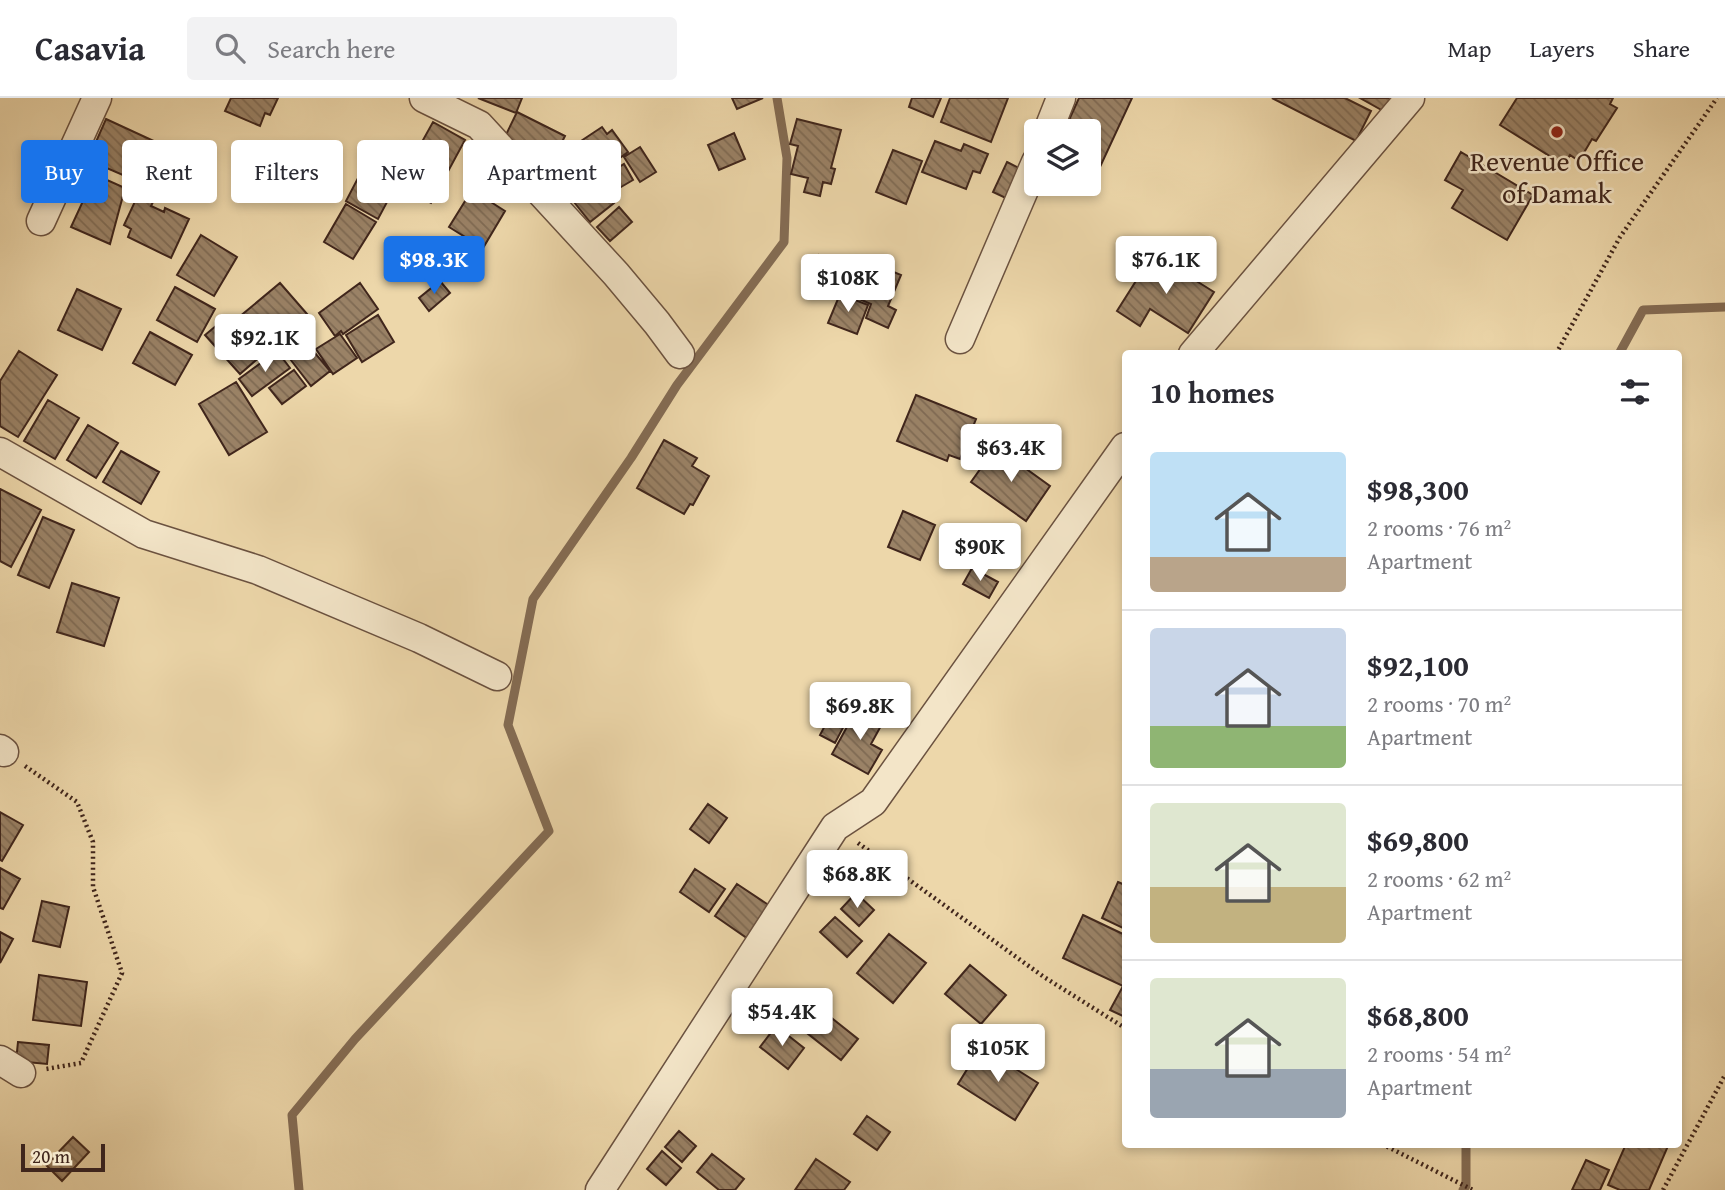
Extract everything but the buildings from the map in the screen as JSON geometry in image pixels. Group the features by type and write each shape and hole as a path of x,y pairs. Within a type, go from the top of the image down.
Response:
{"street":[{"path":"41,221 97,98"},
{"path":"424,98 479,125 616,274 680,354"},
{"path":"1053,119 1061,98"},
{"path":"1197,350 1410,98"},
{"path":"960,338 1024,190"},
{"path":"600,1190 835,827 873,802 1122,451"},
{"path":"0,452 144,534 258,570 419,638 497,676"}],"path":[{"path":"1558,350 1620,237 1717,98"},
{"path":"2,751 77,802 93,842 93,887 122,973 81,1063 10,1067"},
{"path":"835,827 1044,977 1122,1026"},
{"path":"1663,1190 1725,1074"},
{"path":"1390,1148 1474,1190"}],"waterway":[{"path":"299,1190 292,1115 355,1039 549,831 508,725 533,599 631,458 677,385 784,242 787,158 777,98"},
{"path":"1621,350 1643,310 1725,307"},
{"path":"1463,1190 1466,1186 1466,1148"}],"place":[{"name":"Revenue Office of Damak","path":"1557,132"}]}
